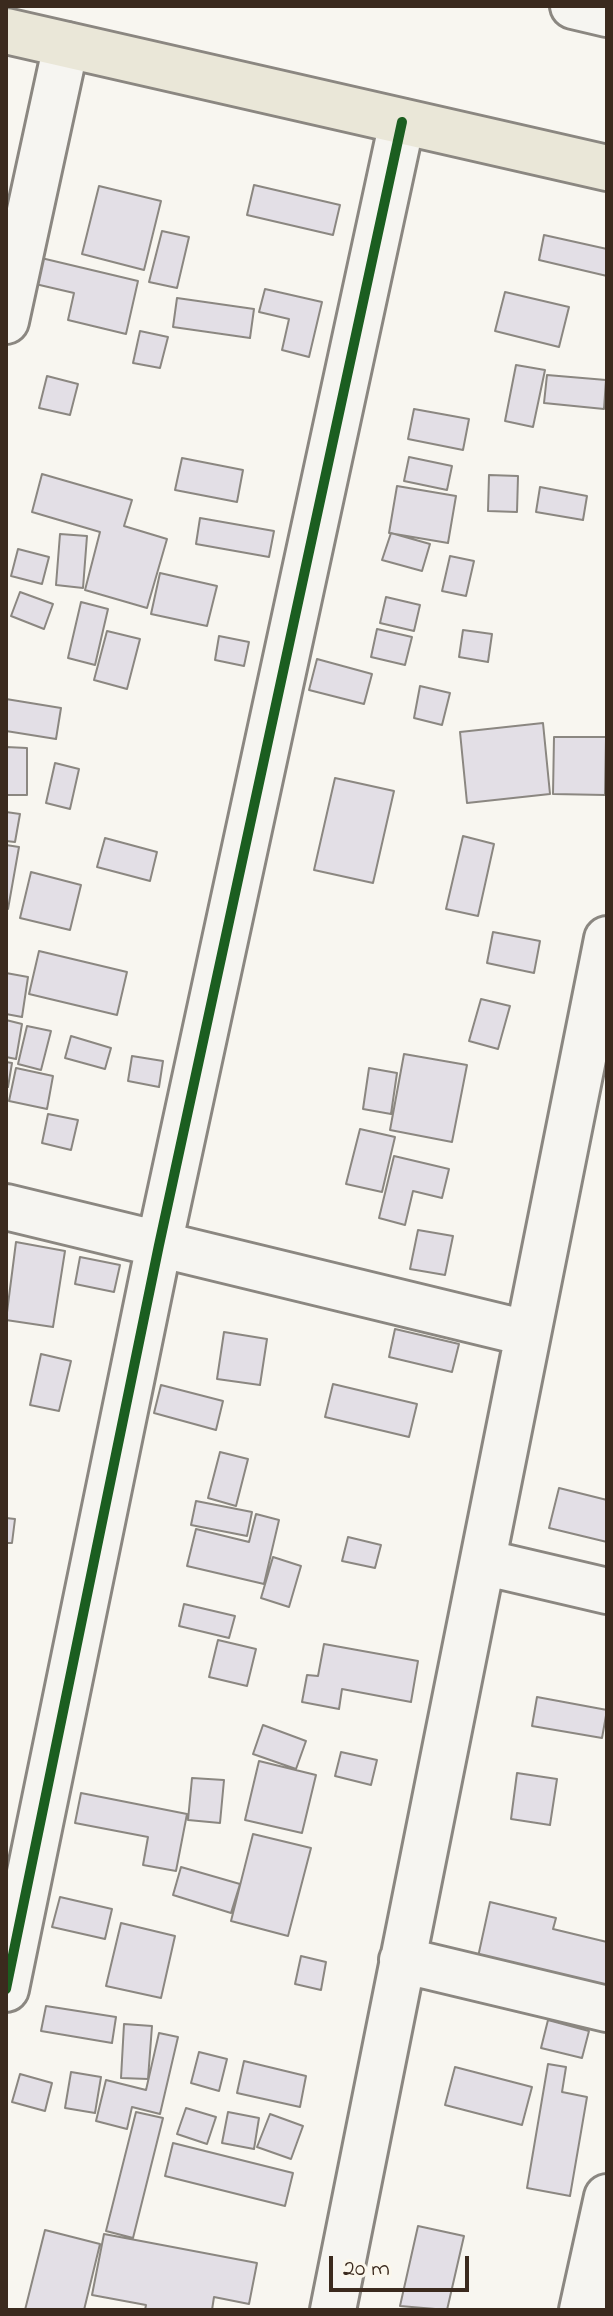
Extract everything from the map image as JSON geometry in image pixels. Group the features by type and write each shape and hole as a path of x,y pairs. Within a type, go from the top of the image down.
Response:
{"highway":[{"path":"6,31 607,168"}],"street":[{"path":"573,6 607,14"},
{"path":"6,321 66,45"},
{"path":"6,1989 159,1245 402,122"},
{"path":"333,2310 607,939"},
{"path":"6,1207 526,1333"},
{"path":"483,1562 607,1591"},
{"path":"402,1960 607,2009"},
{"path":"582,2310 607,2197"}],"building":[{"path":"254,185 340,205 333,235 247,215"},
{"path":"99,186 161,201 144,270 82,254"},
{"path":"162,231 189,237 177,288 149,282"},
{"path":"544,235 607,249 607,276 539,260"},
{"path":"37,257 138,281 126,334 68,320 74,293 31,283"},
{"path":"265,289 322,302 309,357 282,350 289,319 259,312"},
{"path":"505,292 569,307 559,347 495,331"},
{"path":"177,298 254,309 250,338 173,327"},
{"path":"140,331 168,337 160,368 133,363"},
{"path":"516,365 545,370 533,427 505,421"},
{"path":"547,375 606,380 604,409 544,403"},
{"path":"47,376 78,384 70,415 39,408"},
{"path":"414,409 469,419 463,450 408,439"},
{"path":"409,457 452,466 447,490 404,481"},
{"path":"182,458 243,470 237,502 175,490"},
{"path":"42,474 132,500 124,526 167,539 147,608 85,590 100,532 32,512"},
{"path":"489,475 518,476 517,512 488,511"},
{"path":"397,486 456,496 448,543 389,533"},
{"path":"540,487 587,496 583,520 536,512"},
{"path":"200,518 274,531 269,557 196,544"},
{"path":"391,533 430,544 422,571 382,560"},
{"path":"60,534 87,536 83,588 56,585"},
{"path":"18,549 49,557 42,584 11,576"},
{"path":"450,556 474,561 466,596 442,591"},
{"path":"160,573 217,586 207,626 151,614"},
{"path":"20,592 53,604 44,629 11,616"},
{"path":"386,597 420,605 414,631 380,623"},
{"path":"81,602 108,609 95,665 68,658"},
{"path":"377,629 412,637 405,665 371,657"},
{"path":"463,630 492,634 488,662 459,657"},
{"path":"107,631 140,639 127,689 94,680"},
{"path":"219,636 249,642 244,666 215,660"},
{"path":"317,659 372,674 364,704 309,690"},
{"path":"420,686 450,693 442,725 414,718"},
{"path":"6,699 61,708 56,739 6,731"},
{"path":"543,723 550,794 467,803 460,732"},
{"path":"554,737 606,737 605,795 553,794"},
{"path":"6,747 27,748 27,795 6,795"},
{"path":"55,763 79,769 70,809 46,803"},
{"path":"335,778 394,791 373,883 314,870"},
{"path":"6,812 20,814 15,842 6,841"},
{"path":"463,836 494,844 478,916 446,909"},
{"path":"105,838 157,852 150,881 97,867"},
{"path":"6,845 19,847 8,909 6,909"},
{"path":"31,872 81,885 70,930 20,918"},
{"path":"493,932 540,941 534,973 487,963"},
{"path":"39,951 127,972 117,1015 29,994"},
{"path":"6,973 28,977 22,1017 6,1014"},
{"path":"481,999 510,1006 498,1049 469,1041"},
{"path":"6,1020 22,1024 16,1059 6,1057"},
{"path":"27,1026 51,1031 41,1070 18,1064"},
{"path":"71,1036 111,1048 105,1069 65,1058"},
{"path":"404,1054 467,1065 452,1142 390,1130"},
{"path":"132,1056 163,1061 159,1087 128,1081"},
{"path":"6,1062 12,1063 8,1087 6,1087"},
{"path":"16,1068 53,1076 47,1109 9,1101"},
{"path":"369,1068 397,1073 391,1114 363,1109"},
{"path":"48,1114 78,1120 71,1150 42,1143"},
{"path":"360,1129 395,1137 382,1192 346,1184"},
{"path":"394,1156 449,1169 442,1198 413,1191 405,1225 379,1218"},
{"path":"418,1230 453,1236 445,1275 410,1269"},
{"path":"16,1242 65,1251 53,1327 6,1320"},
{"path":"80,1257 120,1265 114,1292 75,1284"},
{"path":"395,1329 459,1344 452,1372 389,1357"},
{"path":"224,1332 267,1339 260,1385 217,1379"},
{"path":"41,1354 71,1361 59,1411 30,1405"},
{"path":"333,1384 417,1404 409,1437 325,1417"},
{"path":"161,1385 223,1401 216,1430 154,1413"},
{"path":"220,1452 248,1459 236,1506 208,1498"},
{"path":"559,1488 607,1500 607,1542 549,1528"},
{"path":"196,1501 252,1512 247,1536 191,1525"},
{"path":"256,1514 279,1520 264,1584 187,1566 196,1529 249,1542"},
{"path":"6,1518 15,1519 12,1543 6,1543"},
{"path":"348,1537 381,1545 375,1568 342,1561"},
{"path":"273,1557 301,1566 289,1607 261,1598"},
{"path":"184,1604 235,1616 229,1638 179,1626"},
{"path":"218,1640 256,1649 247,1686 209,1677"},
{"path":"324,1644 418,1661 411,1702 342,1689 339,1709 302,1702 307,1675 318,1676"},
{"path":"537,1697 607,1710 602,1738 532,1726"},
{"path":"263,1725 306,1741 296,1769 253,1754"},
{"path":"341,1752 377,1760 371,1785 335,1776"},
{"path":"259,1761 316,1775 302,1833 245,1820"},
{"path":"517,1773 557,1779 550,1825 511,1819"},
{"path":"192,1778 224,1780 220,1823 188,1820"},
{"path":"81,1793 187,1814 176,1871 143,1865 148,1837 75,1823"},
{"path":"253,1834 311,1848 288,1936 231,1921"},
{"path":"181,1867 240,1884 231,1913 173,1895"},
{"path":"60,1897 112,1909 105,1939 52,1927"},
{"path":"490,1902 556,1918 553,1929 607,1942 607,1988 478,1957"},
{"path":"121,1923 175,1936 161,1998 106,1986"},
{"path":"301,1956 326,1962 321,1990 295,1984"},
{"path":"46,2006 116,2017 112,2043 41,2031"},
{"path":"548,2020 589,2031 582,2058 541,2048"},
{"path":"124,2024 152,2026 148,2079 121,2078"},
{"path":"159,2033 178,2037 160,2114 132,2107 127,2129 96,2121 106,2080 146,2090"},
{"path":"199,2052 227,2059 219,2091 191,2083"},
{"path":"244,2061 306,2076 300,2107 237,2093"},
{"path":"548,2064 566,2067 562,2092 587,2097 570,2196 527,2188"},
{"path":"455,2067 532,2087 522,2125 445,2105"},
{"path":"71,2072 101,2077 95,2113 65,2108"},
{"path":"20,2074 52,2083 45,2111 12,2102"},
{"path":"186,2108 216,2117 207,2144 177,2134"},
{"path":"136,2112 163,2118 133,2238 106,2231"},
{"path":"228,2112 259,2118 254,2149 222,2143"},
{"path":"270,2114 303,2126 291,2159 257,2147"},
{"path":"173,2143 293,2173 285,2206 165,2176"},
{"path":"418,2226 464,2236 447,2310 400,2306"},
{"path":"45,2230 100,2244 84,2310 25,2310"},
{"path":"104,2234 257,2263 249,2304 214,2297 212,2310 145,2310 146,2305 92,2295"}],"cycle path":[{"path":"6,1989 159,1245 402,122"}]}
